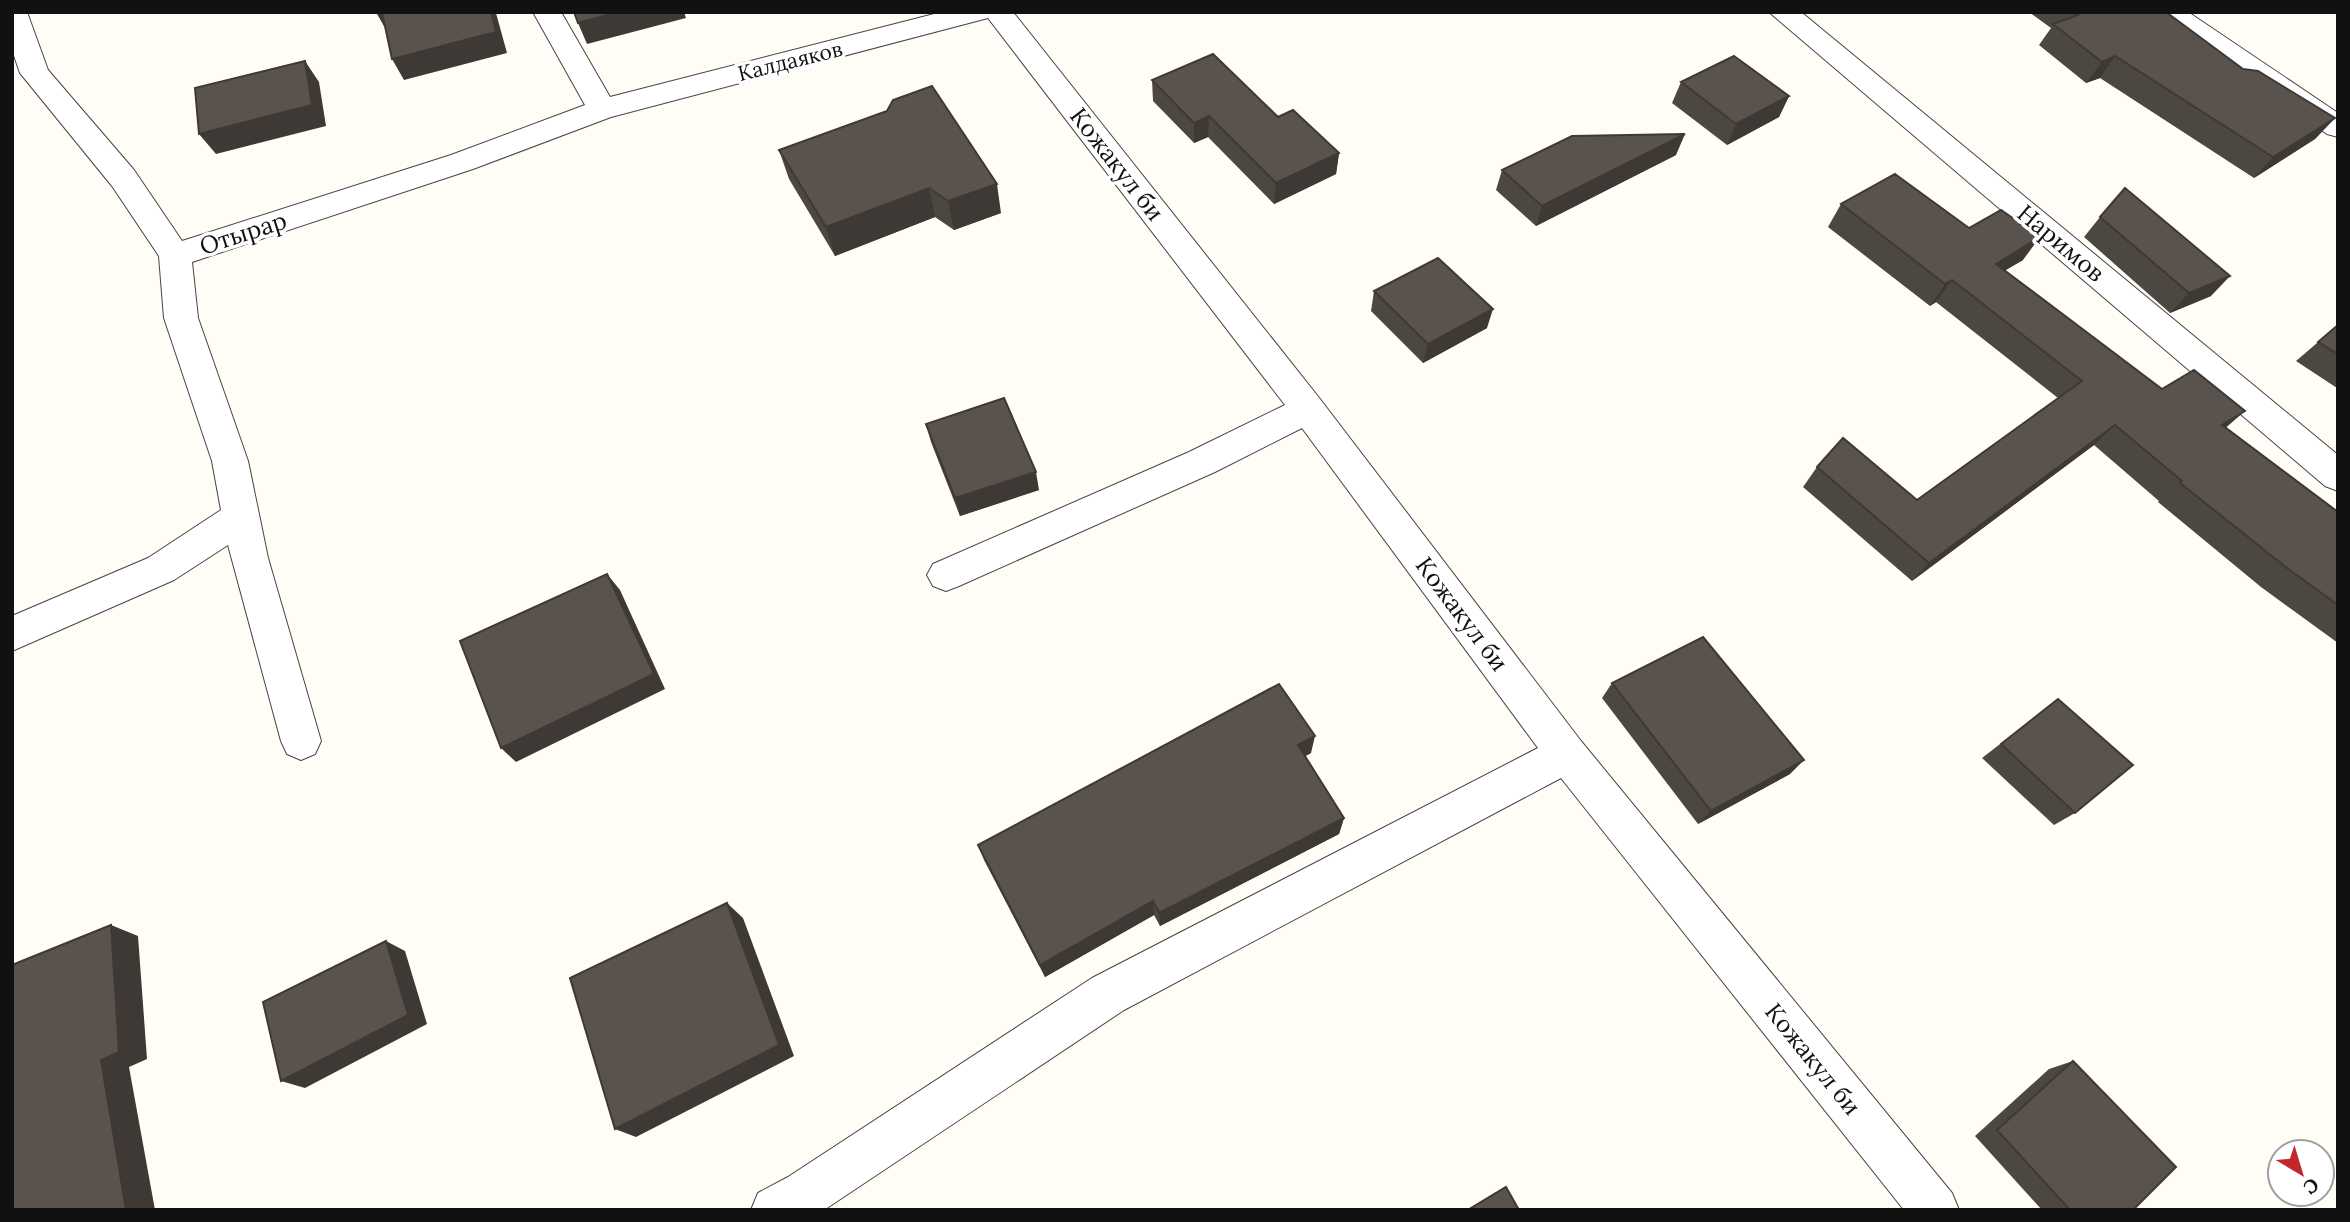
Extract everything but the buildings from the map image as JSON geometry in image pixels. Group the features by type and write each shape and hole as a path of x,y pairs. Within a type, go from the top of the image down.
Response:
{"street":[{"path":"13,12 34,73 123,178 175,255"},
{"path":"547,12 602,109"},
{"name":"Калдаяков","path":"602,109 978,12"},
{"name":"Кожакул би","path":"998,12 1308,409 1567,754 1935,1210"},
{"name":"Наримов","path":"1783,12 2338,476"},
{"path":"2168,12 2338,127"},
{"name":"Отырар","path":"301,741 249,558 230,461 181,318 175,255 462,162 602,109"},
{"path":"946,575 1202,462 1308,409"},
{"path":"12,634 160,569 241,517"},
{"path":"775,1210 805,1194 1108,994 1567,754"}]}
